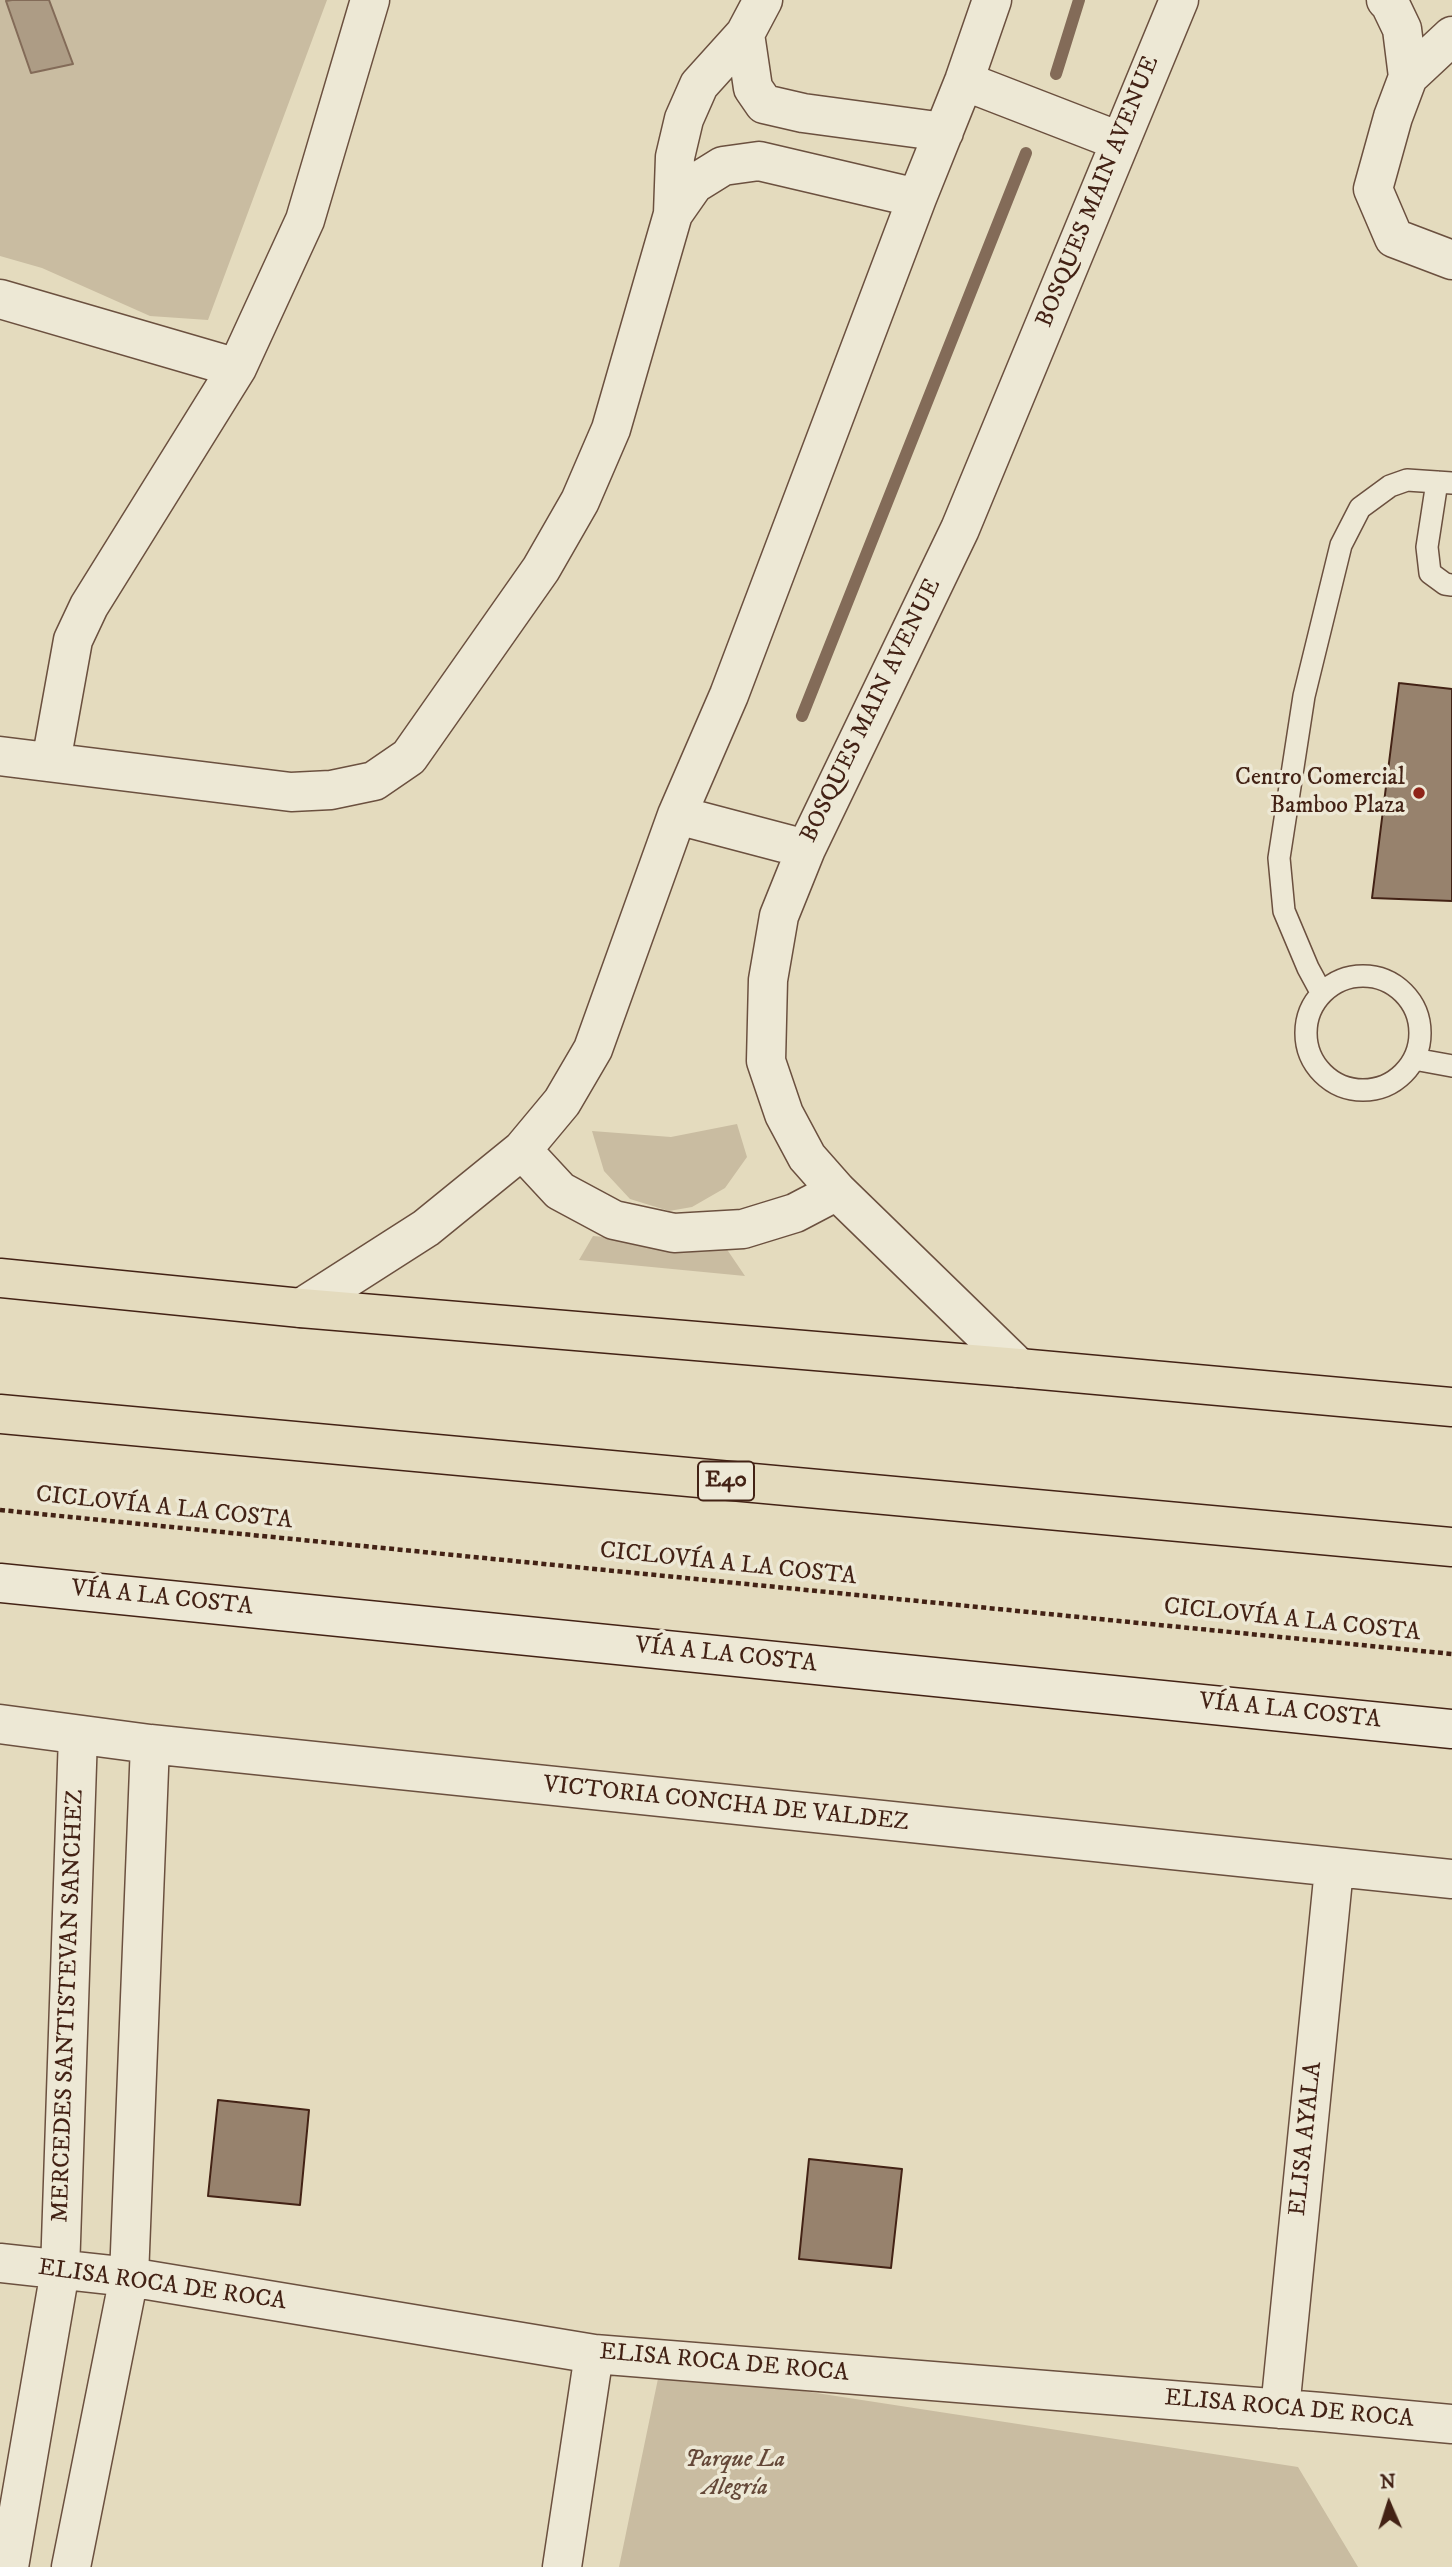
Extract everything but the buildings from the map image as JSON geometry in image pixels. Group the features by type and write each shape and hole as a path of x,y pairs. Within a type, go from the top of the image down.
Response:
{"highway":[{"path":"0,1278 301,1308 1452,1407"},
{"name":"E40","path":"0,1414 1452,1547"}],"street":[{"path":"51,762 73,640 89,606 237,368 305,220 370,0"},
{"path":"0,756 291,792 331,790 374,781 409,757 541,569 580,501 611,429 673,214 675,157 684,119 699,85 745,34 763,0"},
{"path":"301,1308 426,1228 522,1150 562,1102 593,1049 677,815 729,695 964,81 992,0"},
{"name":"BOSQUES MAIN AVENUE","path":"1019,1368 837,1191 807,1157 784,1114 766,1061 768,980 779,916 806,849 960,529 1179,0"},
{"path":"1385,0 1390,4 1402,29 1408,77"},
{"path":"745,34 753,88 764,104 803,113 944,132"},
{"path":"1452,36 1408,77 1393,117 1373,189 1394,237 1452,260"},
{"path":"964,81 1119,141"},
{"path":"673,214 694,184 723,166 759,161 917,198"},
{"path":"0,299 237,368"},
{"path":"677,815 806,849"},
{"path":"522,1150 560,1191 614,1220 674,1233 743,1229 795,1213 837,1191"},
{"name":"VÍA A LA COSTA","path":"0,1583 1452,1729"},
{"name":"VICTORIA CONCHA DE VALDEZ","path":"0,1724 150,1744 1334,1869 1452,1879"},
{"name":"MERCEDES SANTISTEVAN SANCHEZ","path":"9,2567 60,2270 78,1735"},
{"path":"71,2567 129,2277 150,1744"},
{"name":"ELISA AYALA","path":"1280,2409 1334,1869"},
{"name":"ELISA ROCA DE ROCA","path":"0,2263 129,2277 594,2354 1452,2424"},
{"path":"562,2567 594,2354"}],"lane":[{"path":"1321,992 1284,911 1279,858 1304,696 1341,545 1360,508 1390,486 1407,480 1444,482 1427,547 1430,573 1445,584 1452,585"},
{"path":"1350,976 1383,978 1409,997 1421,1027 1414,1059 1398,1078 1376,1089 1351,1089 1329,1079 1313,1060 1305,1037 1308,1013 1321,992 1350,976"},
{"path":"1414,1059 1452,1066"}],"path":[{"name":"CICLOVÍA A LA COSTA","path":"0,1510 1452,1654"}],"green space":[{"path":"0,0 327,0 208,320 150,316 42,268 0,256"},
{"path":"737,1124 747,1157 725,1188 692,1207 669,1211 630,1199 604,1171 592,1131 671,1137"},
{"path":"593,1236 726,1248 745,1276 579,1260"},
{"name":"Parque La Alegría","path":"660,2369 1298,2467 1358,2567 619,2567"}],"shaded area":[{"path":"49,0 73,64 31,73 6,1"}],"waterway":[{"path":"1056,74 1079,0"},
{"path":"802,716 1026,153"}],"place":[{"name":"Centro Comercial Bamboo Plaza","path":"1419,793"}]}
